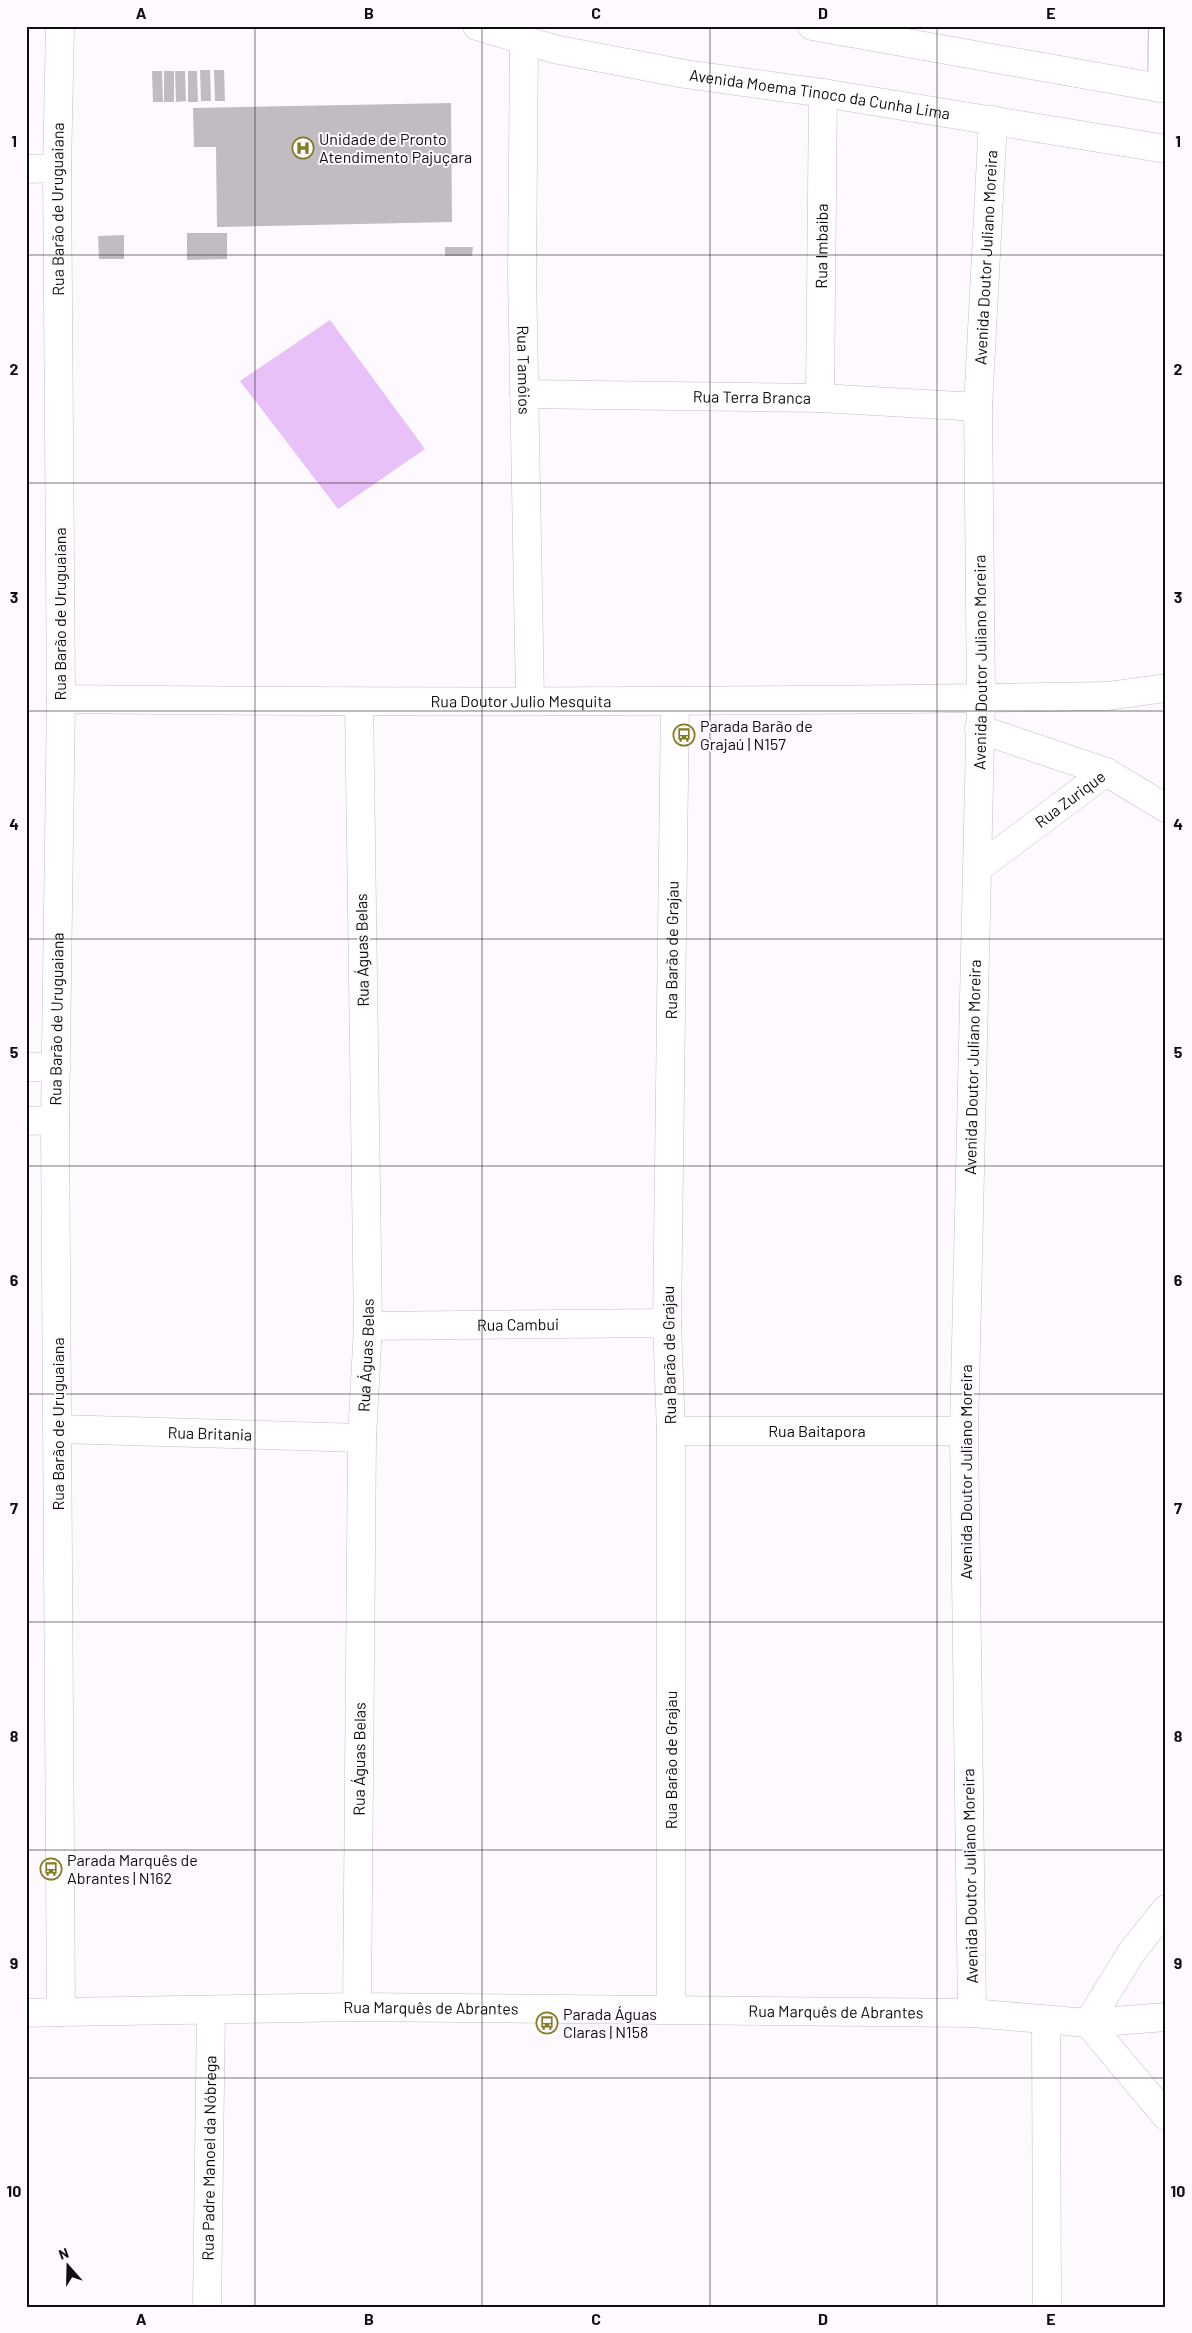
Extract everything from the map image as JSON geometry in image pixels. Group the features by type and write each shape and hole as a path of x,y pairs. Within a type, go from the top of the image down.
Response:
{"street":[{"name":"Rua Barão de Uruguaiana","path":"60,26 57,168 60,699 55,1120 59,1430 61,2012"},
{"name":"Avenida Moema Tinoco da Cunha Lima","path":"477,26 554,49 685,74 823,93 1166,149"},
{"path":"812,26 1161,88"},
{"name":"Rua Tamôios","path":"524,40 522,274 530,700"},
{"name":"Rua Imbaiba","path":"820,398 823,93"},
{"name":"Avenida Doutor Juliano Moreira","path":"972,2013 964,1431 981,697 978,407 993,120"},
{"path":"26,169 57,168"},
{"name":"Rua Terra Branca","path":"524,394 820,398 978,407"},
{"name":"Rua Doutor Julio Mesquita","path":"60,699 359,702 675,701 1108,696 1166,688"},
{"name":"Rua Barão de Grajau","path":"671,2010 671,1431 667,1323 675,701"},
{"name":"Rua Águas Belas","path":"357,2007 362,1438 368,1326 359,702"},
{"path":"979,729 1106,772"},
{"name":"Rua Zurique","path":"978,868 1106,772 1166,808"},
{"path":"26,1067 56,1067"},
{"path":"26,1121 55,1120"},
{"name":"Rua Cambui","path":"368,1326 667,1323"},
{"name":"Rua Britania","path":"59,1430 362,1438"},
{"name":"Rua Baitapora","path":"671,1431 964,1431"},
{"path":"1166,1909 1131,1953 1088,2023 1166,2116"},
{"name":"Rua Marquês de Abrantes","path":"26,2013 357,2007 972,2013 1088,2023 1166,2017"},
{"name":"Rua Padre Manoel da Nóbrega","path":"207,2307 211,2010"},
{"path":"1046,2020 1047,2307"}],"lane":[{"path":"1157,26 1161,88"}],"shaded area":[{"path":"330,320 425,449 338,509 240,381"}],"building":[{"path":"200,70 210,70 211,101 201,101"},
{"path":"214,70 224,70 225,101 215,101"},
{"path":"152,71 162,71 163,102 153,102"},
{"path":"164,71 174,71 174,102 164,102"},
{"path":"175,71 185,71 186,101 176,102"},
{"path":"188,71 197,71 198,102 188,102"},
{"path":"451,103 452,222 217,227 216,147 194,147 193,108"},
{"path":"187,233 227,233 227,259 187,260"},
{"path":"124,235 124,259 99,259 98,236"},
{"path":"445,247 473,247 472,256 445,256"}],"place":[{"name":"Unidade de Pronto Atendimento Pajuçara","path":"303,148"},
{"name":"Parada Barão de Grajaú | N157","path":"684,735"},
{"name":"Parada Marquês de Abrantes | N162","path":"51,1869"},
{"name":"Parada Águas Claras | N158","path":"547,2023"}]}
